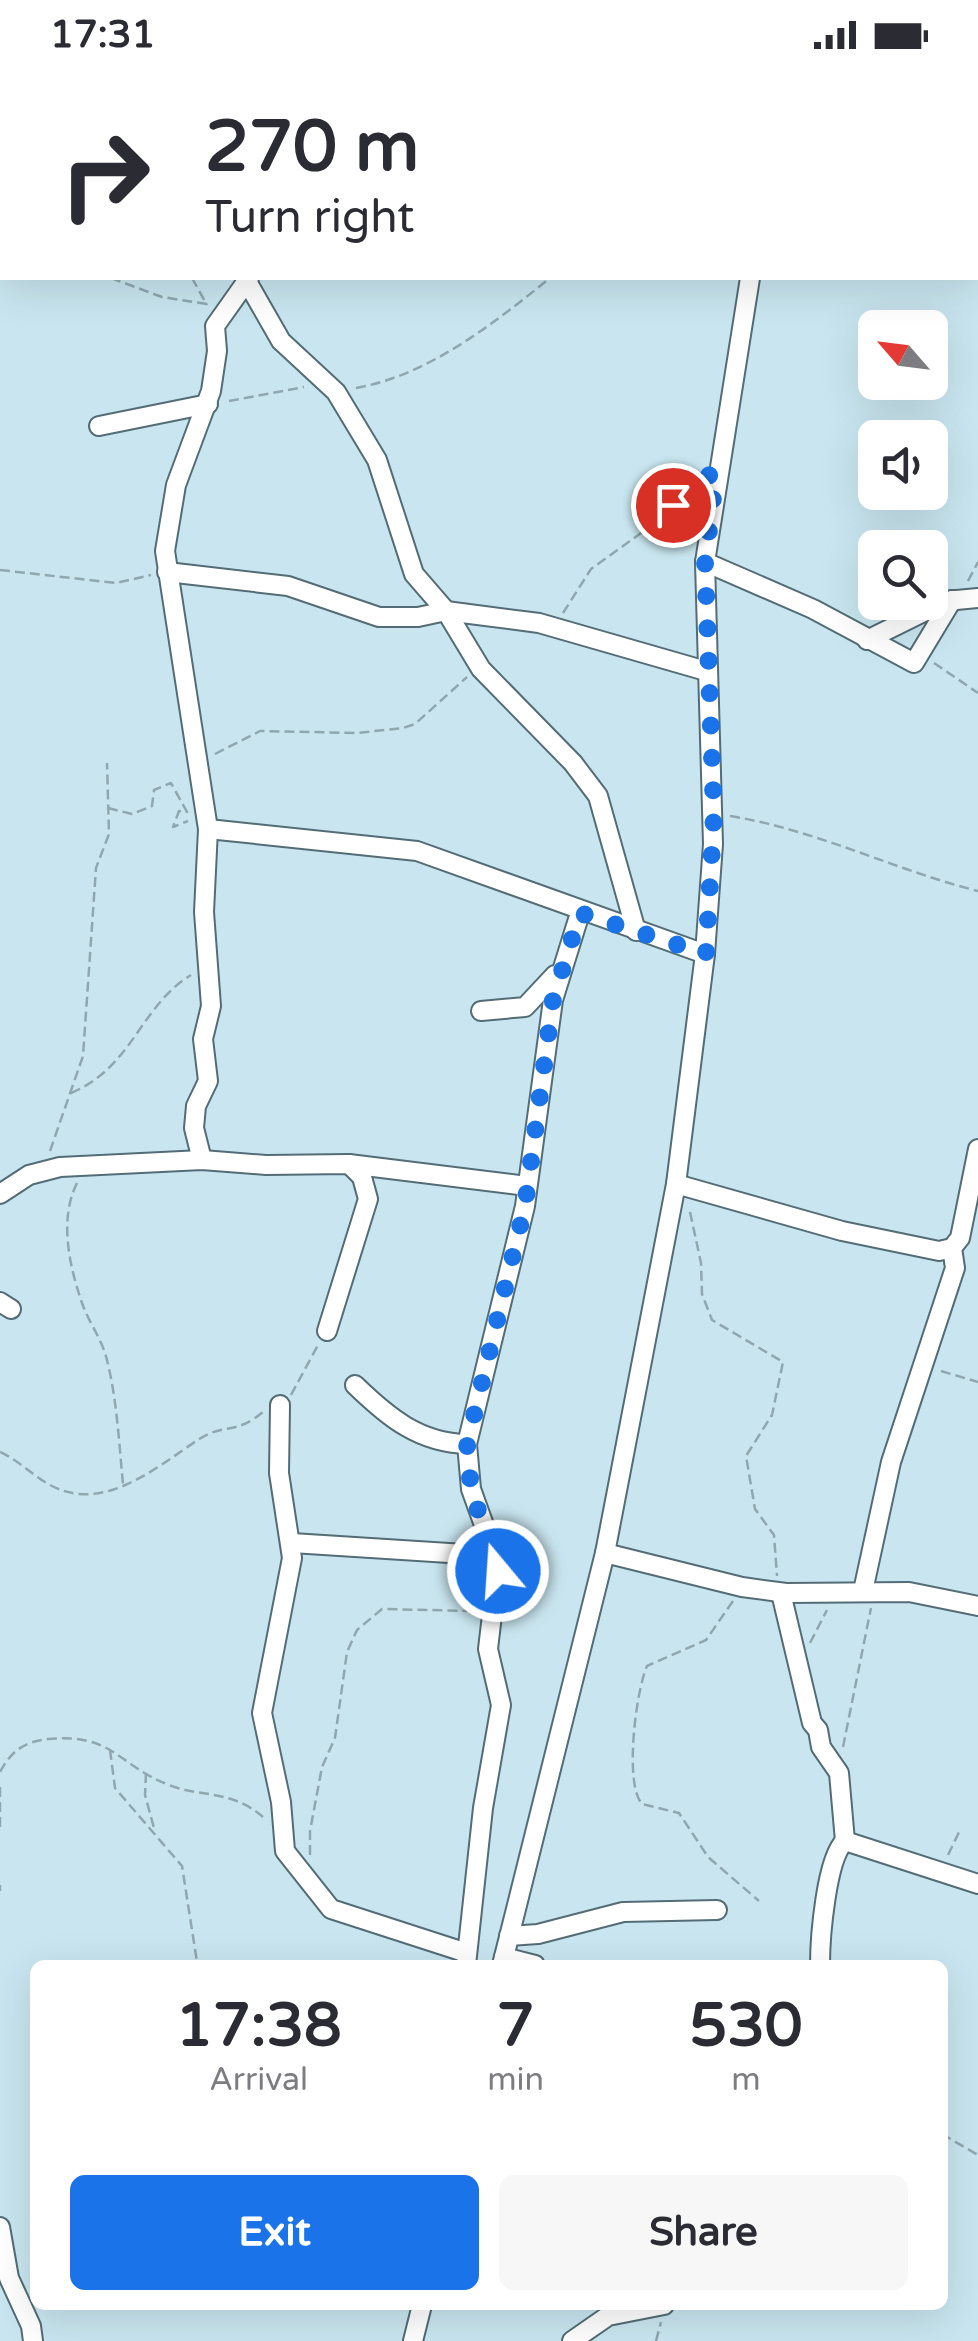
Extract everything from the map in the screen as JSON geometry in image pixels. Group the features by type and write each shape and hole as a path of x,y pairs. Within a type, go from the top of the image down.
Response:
{"street":[{"path":"202,1160 194,1128 196,1106 208,1081 203,1039 211,1006 204,912 207,822 168,572 167,528 176,484 208,404 217,351 214,326 248,280 281,341 336,392 384,475 414,574 446,611 481,668 574,763 598,796 636,931"},
{"path":"503,1960 605,1553 682,1185 706,954 714,814 705,562 750,280"},
{"path":"99,426 208,404"},
{"path":"705,562 813,608 907,662 920,656 952,600"},
{"path":"168,572 288,586 379,617 418,617 446,611 554,626 706,671"},
{"path":"867,640 952,600 978,598"},
{"path":"207,822 417,851 490,874 580,913 706,954"},
{"path":"280,1405 278,1473 292,1543 262,1712 285,1851 317,1896 348,1917 466,1959 483,1808 501,1724 501,1705 488,1650 496,1556 471,1489 467,1444 527,1186 561,967 580,913"},
{"path":"480,1011 525,1007 561,967"},
{"path":"869,1591 891,1462 926,1367 955,1268 952,1248 968,1212 978,1149"},
{"path":"0,1208 5,1191 42,1171 202,1160 266,1166 350,1164 527,1186"},
{"path":"327,1331 368,1199 362,1176 350,1164"},
{"path":"682,1185 908,1247 952,1248"},
{"path":"355,1385 403,1426 431,1440 467,1444"},
{"path":"292,1543 496,1556"},
{"path":"605,1553 742,1588 779,1593 908,1592 978,1606"},
{"path":"779,1593 821,1747 837,1768 845,1841 836,1854 820,1932 820,1960"},
{"path":"845,1841 978,1884"},
{"path":"510,1936 538,1934 624,1912 717,1910"},
{"path":"0,2227 9,2278 31,2326 33,2341"},
{"path":"414,2341 421,2310"},
{"path":"572,2341 608,2316 639,2310"}],"path":[{"path":"116,280 162,298 207,304"},
{"path":"193,280 214,326"},
{"path":"208,404 309,386 336,392 410,372 490,326 548,280"},
{"path":"554,626 591,569 648,528 700,477 716,474"},
{"path":"0,570 116,582 168,572"},
{"path":"920,656 978,693"},
{"path":"197,760 260,732 357,734 402,728 414,724 481,668"},
{"path":"42,1171 83,1056 96,868 109,834 107,763"},
{"path":"106,808 140,812 152,806 154,790 171,784 186,812 179,812 173,826 207,822"},
{"path":"714,814 755,820 870,854 924,877 978,891"},
{"path":"71,1093 98,1078 126,1053 164,994 210,966"},
{"path":"77,1166 79,1179 65,1214 68,1236 83,1306 102,1341 108,1366 124,1485"},
{"path":"682,1185 701,1263 702,1294 712,1320 783,1362 772,1415 746,1456 755,1509 774,1534 779,1593"},
{"path":"0,1452 50,1486 74,1492 124,1485 158,1471 206,1435 245,1428 268,1408 280,1405 305,1373 327,1331"},
{"path":"926,1367 978,1382"},
{"path":"742,1588 706,1640 647,1666 632,1748 633,1787 642,1804 679,1814 708,1857 758,1901"},
{"path":"798,1661 834,1591"},
{"path":"837,1768 869,1591"},
{"path":"317,1896 310,1871 310,1831 322,1768 335,1738 347,1652 357,1630 382,1608 492,1612"},
{"path":"0,1772 18,1748 29,1742 83,1739 110,1748 168,1785 236,1800 283,1835"},
{"path":"110,1748 110,1777 116,1788 154,1830 185,1874 186,1912 196,1960"},
{"path":"146,1771 145,1795 154,1830"},
{"path":"0,1786 0,1832"},
{"path":"943,1870 961,1828"},
{"path":"0,1885 0,1891"},
{"path":"948,2138 978,2155"}],"route":[{"path":"498,1571 471,1489 467,1444 525,1206 533,1129 561,967 580,913 706,954 714,814 705,562 716,474 700,477 673,505"}]}
